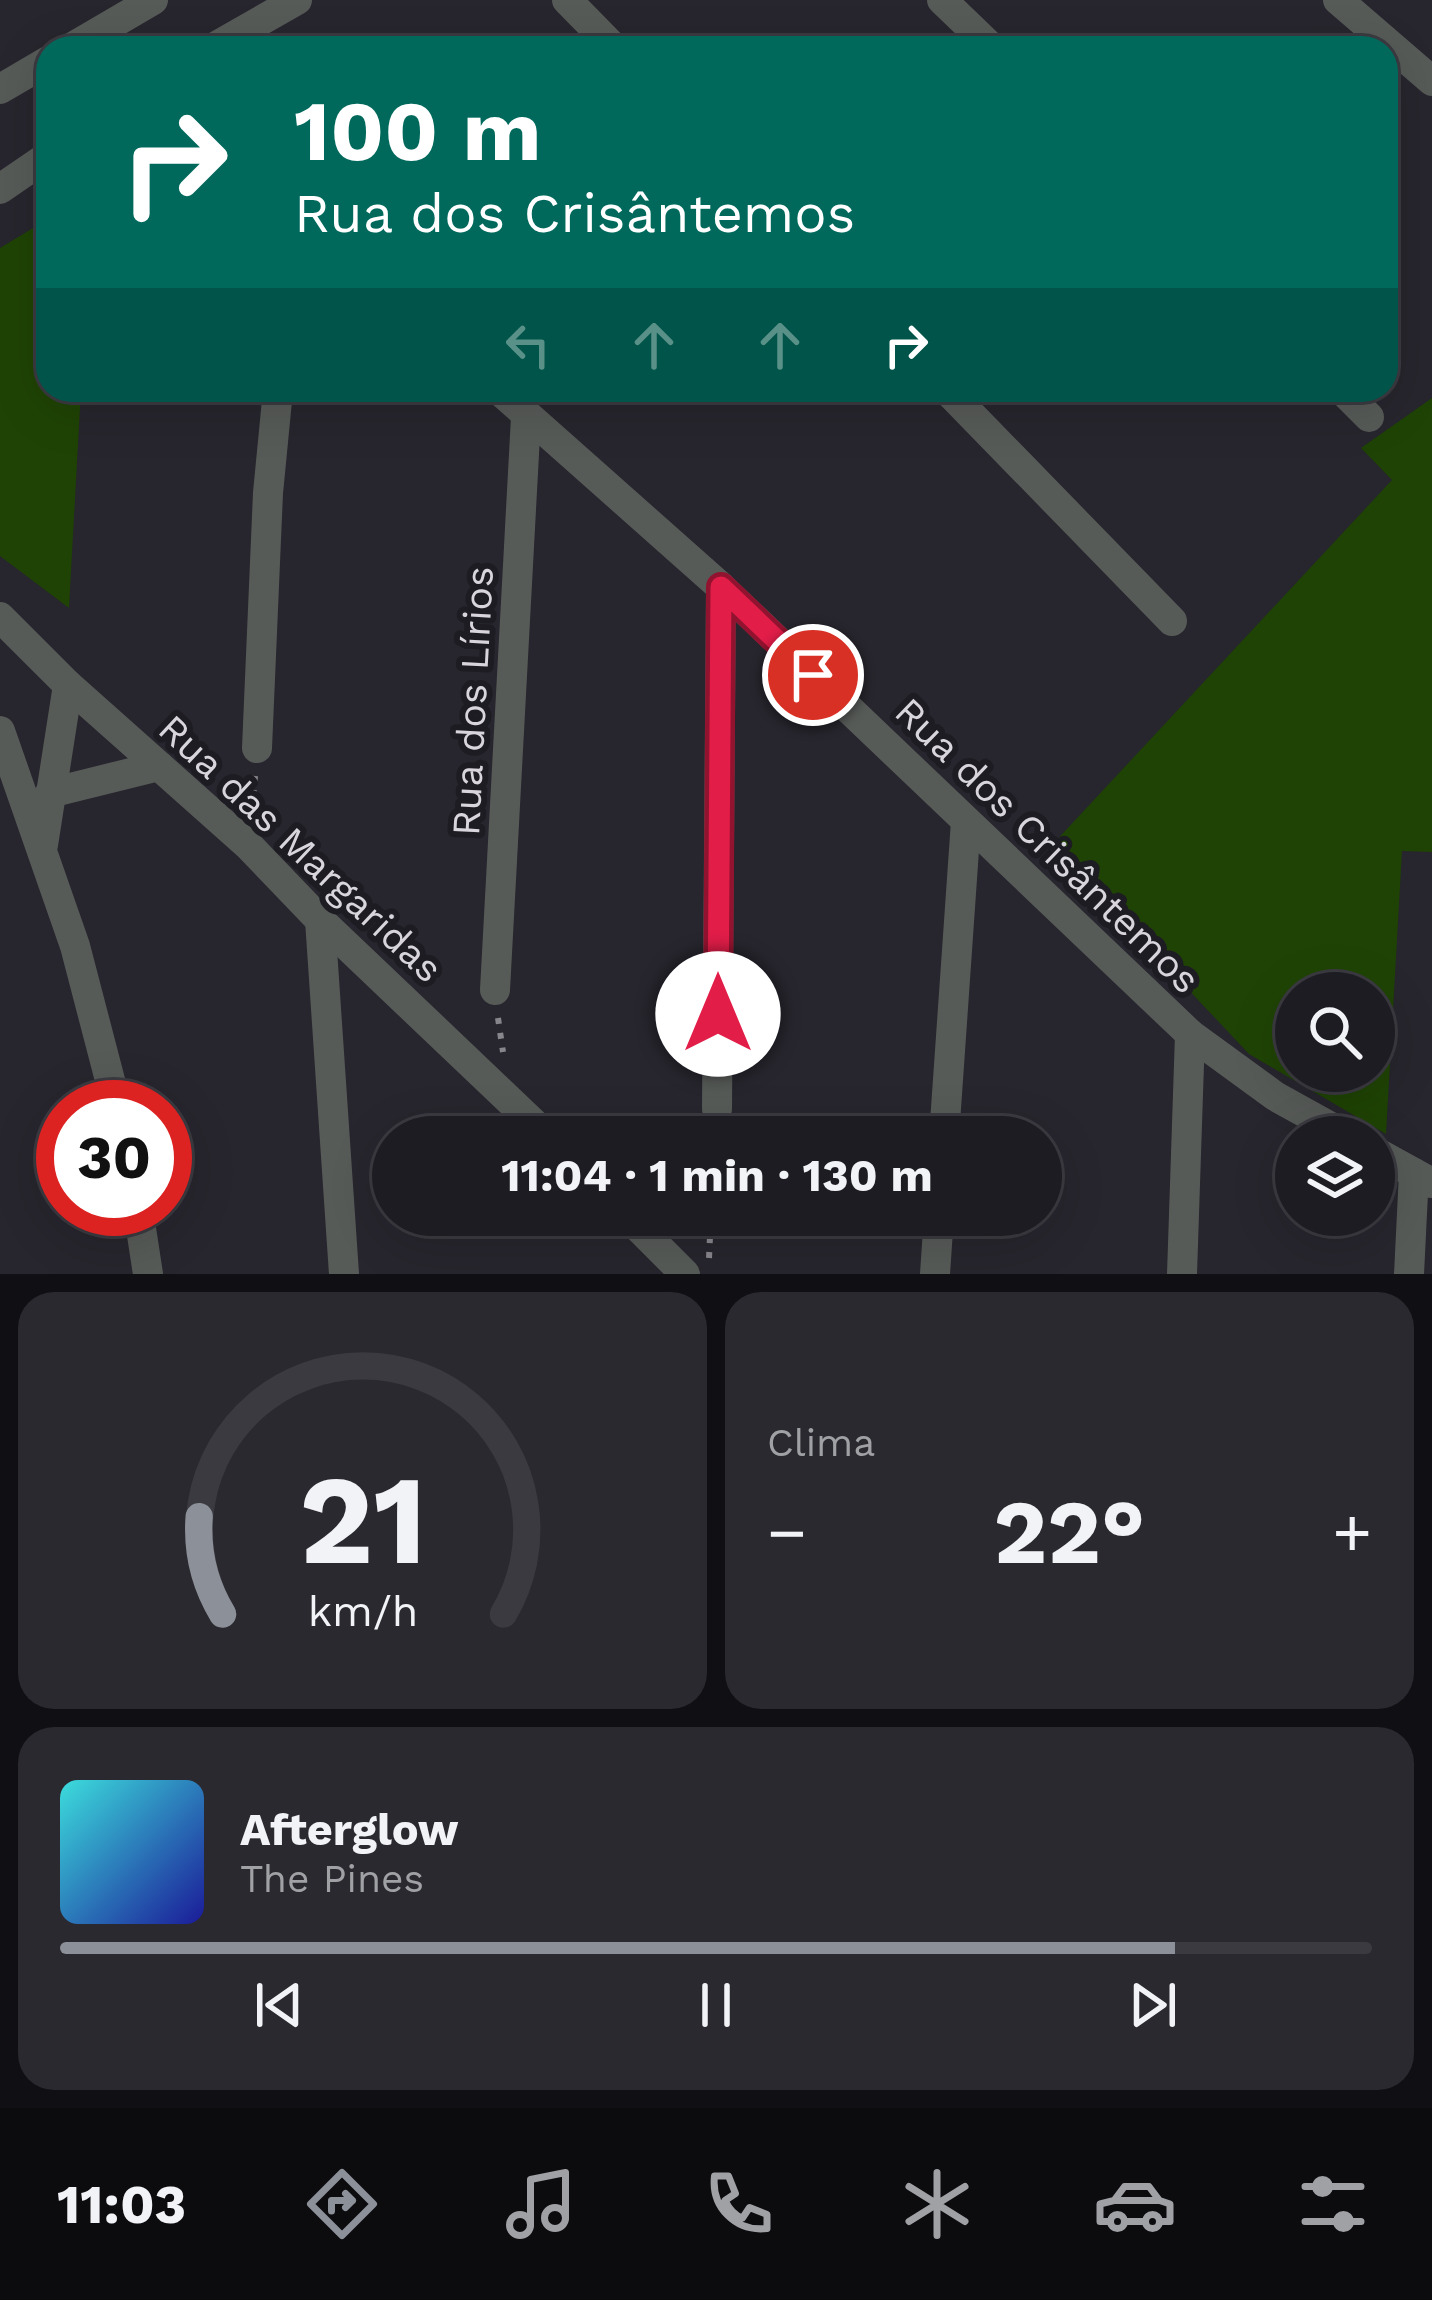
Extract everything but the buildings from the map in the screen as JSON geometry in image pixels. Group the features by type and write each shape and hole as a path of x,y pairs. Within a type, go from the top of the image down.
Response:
{"street":[{"path":"92,36 153,0"},
{"path":"234,36 297,0"},
{"path":"567,0 602,36"},
{"path":"942,0 980,36"},
{"path":"1338,0 1380,36"},
{"path":"1398,52 1432,81"},
{"path":"0,89 36,68"},
{"path":"0,189 36,164"},
{"path":"257,748 268,493 277,402"},
{"name":"Rua dos Crisântemos","path":"512,402 721,587 1190,1034 1275,1096 1311,1116"},
{"path":"959,402 1172,621"},
{"path":"1354,402 1369,417"},
{"name":"Rua dos Lírios","path":"495,991 526,416"},
{"path":"717,1109 721,587"},
{"name":"Rua das Margaridas","path":"0,617 68,685 249,846 526,1116"},
{"path":"42,851 68,685"},
{"path":"0,731 75,946 110,1080"},
{"path":"50,793 160,766"},
{"path":"945,1116 966,821"},
{"path":"320,920 344,1274"},
{"path":"1182,1274 1190,1034"},
{"path":"1395,1163 1423,1178 1409,1274"},
{"path":"142,1236 148,1274"},
{"path":"647,1236 685,1274"},
{"path":"934,1274 937,1236"}],"path":[{"path":"249,846 257,748"},
{"path":"495,991 508,1098"},
{"path":"708,1274 710,1236"}],"green space":[{"path":"36,226 36,402 80,402 69,608 0,556 0,248"},
{"path":"1432,398 1432,852 1402,851 1395,975 1275,972 1275,1069 1249,1054 1052,845 1392,480 1361,448"},
{"path":"1314,1092 1388,1092 1387,1116 1355,1116"}],"route":[{"path":"718,1014 721,587 813,675"}]}
